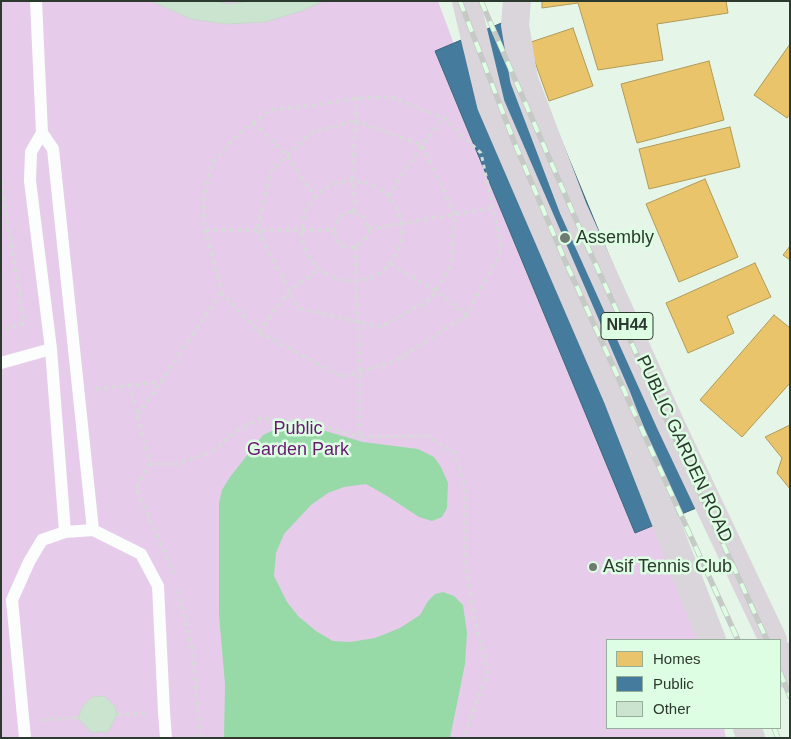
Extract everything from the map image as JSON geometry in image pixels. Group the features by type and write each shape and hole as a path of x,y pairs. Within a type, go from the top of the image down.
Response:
{"highway":[{"name":"NH44","path":"466,1 491,105 617,396 712,639"},
{"name":"PUBLIC GARDEN ROAD","path":"517,1 515,25 524,79 573,208 671,425 773,639"},
{"path":"781,656 790,676"}],"lane":[{"path":"36,1 42,133 53,149 94,530"},
{"path":"42,133 31,152 30,181 51,348 65,532"},
{"path":"1,363 51,348"},
{"path":"25,738 12,600 28,562 42,540 65,532 94,530 141,554 158,586 166,738"}],"path":[{"path":"391,97 444,118 481,153 502,249 467,315 396,361 342,377 259,332 222,292 205,230 203,202 212,163 236,136 270,110 357,98 391,97"},
{"path":"353,212 355,204 352,180 357,98"},
{"path":"388,196 422,145 444,118"},
{"path":"356,121 422,145 455,214 452,264 431,299 381,328 298,308 257,229 271,172 311,133 356,121"},
{"path":"253,123 287,155 315,196"},
{"path":"352,180 373,185 388,196 399,212 402,223 402,236 391,264 372,278 356,282 332,278 318,270 305,252 301,230 304,215 315,196 333,184 352,180"},
{"path":"1,181 24,323 1,330"},
{"path":"369,229 493,208"},
{"path":"353,212 364,217 369,229 368,234 364,242 356,247 344,246 337,240 334,230 335,224 339,217 353,212"},
{"path":"205,230 334,230"},
{"path":"356,247 360,372 359,437"},
{"path":"391,264 436,291 467,315"},
{"path":"259,332 289,291 318,270"},
{"path":"138,415 222,292"},
{"path":"78,391 162,382"},
{"path":"130,385 150,464 136,489"},
{"path":"150,464 176,464 212,452 234,433 260,418 312,422 359,437 427,436 454,452 465,486 465,556 474,617 488,671 464,738"},
{"path":"117,715 164,712"},
{"path":"24,722 78,718"}],"green space":[{"name":"Public Garden Park","path":"1,1 438,1 464,71 586,361 699,639 606,639 606,729 724,729 726,738 1,738"}],"shaded area":[{"path":"293,427 322,430 363,442 418,449 434,457 441,467 448,483 447,508 442,517 432,521 419,517 366,484 344,487 328,493 311,505 284,534 276,553 274,576 287,602 298,616 316,631 333,641 350,642 375,638 400,628 420,615 428,601 435,594 443,592 454,596 463,605 467,633 465,664 450,738 224,738 225,684 219,615 219,503 222,490 230,477 263,435 276,429"}],"building: Homes":[{"path":"542,1 726,1 728,13 657,24 663,60 598,70 578,3 542,8"},
{"path":"573,28 593,86 549,101 528,43"},
{"path":"790,44 790,114 787,118 754,95"},
{"path":"709,61 724,120 637,143 621,84"},
{"path":"730,127 740,167 649,189 639,149"},
{"path":"705,179 738,257 679,282 646,204"},
{"path":"790,246 790,260 783,255"},
{"path":"755,263 771,297 727,316 734,333 688,353 666,303"},
{"path":"774,315 790,328 790,383 742,437 700,400"},
{"path":"790,425 790,489 777,473 782,458 765,437"}],"building: Public":[{"path":"511,19 711,502 635,533 435,51"}],"building: Other":[{"path":"151,1 213,1 229,4 252,1 324,1 302,11 265,22 226,24 191,19"},
{"path":"104,696 115,706 117,715 108,732 91,732 78,718 83,706 92,697"}],"railway":[{"path":"460,1 515,144 566,263 738,639"},
{"path":"481,1 590,252 767,639"},
{"path":"781,674 790,697"},
{"path":"774,729 778,738"}],"place":[{"name":"Assembly","path":"565,238"},
{"name":"Asif Tennis Club","path":"593,567"}]}
